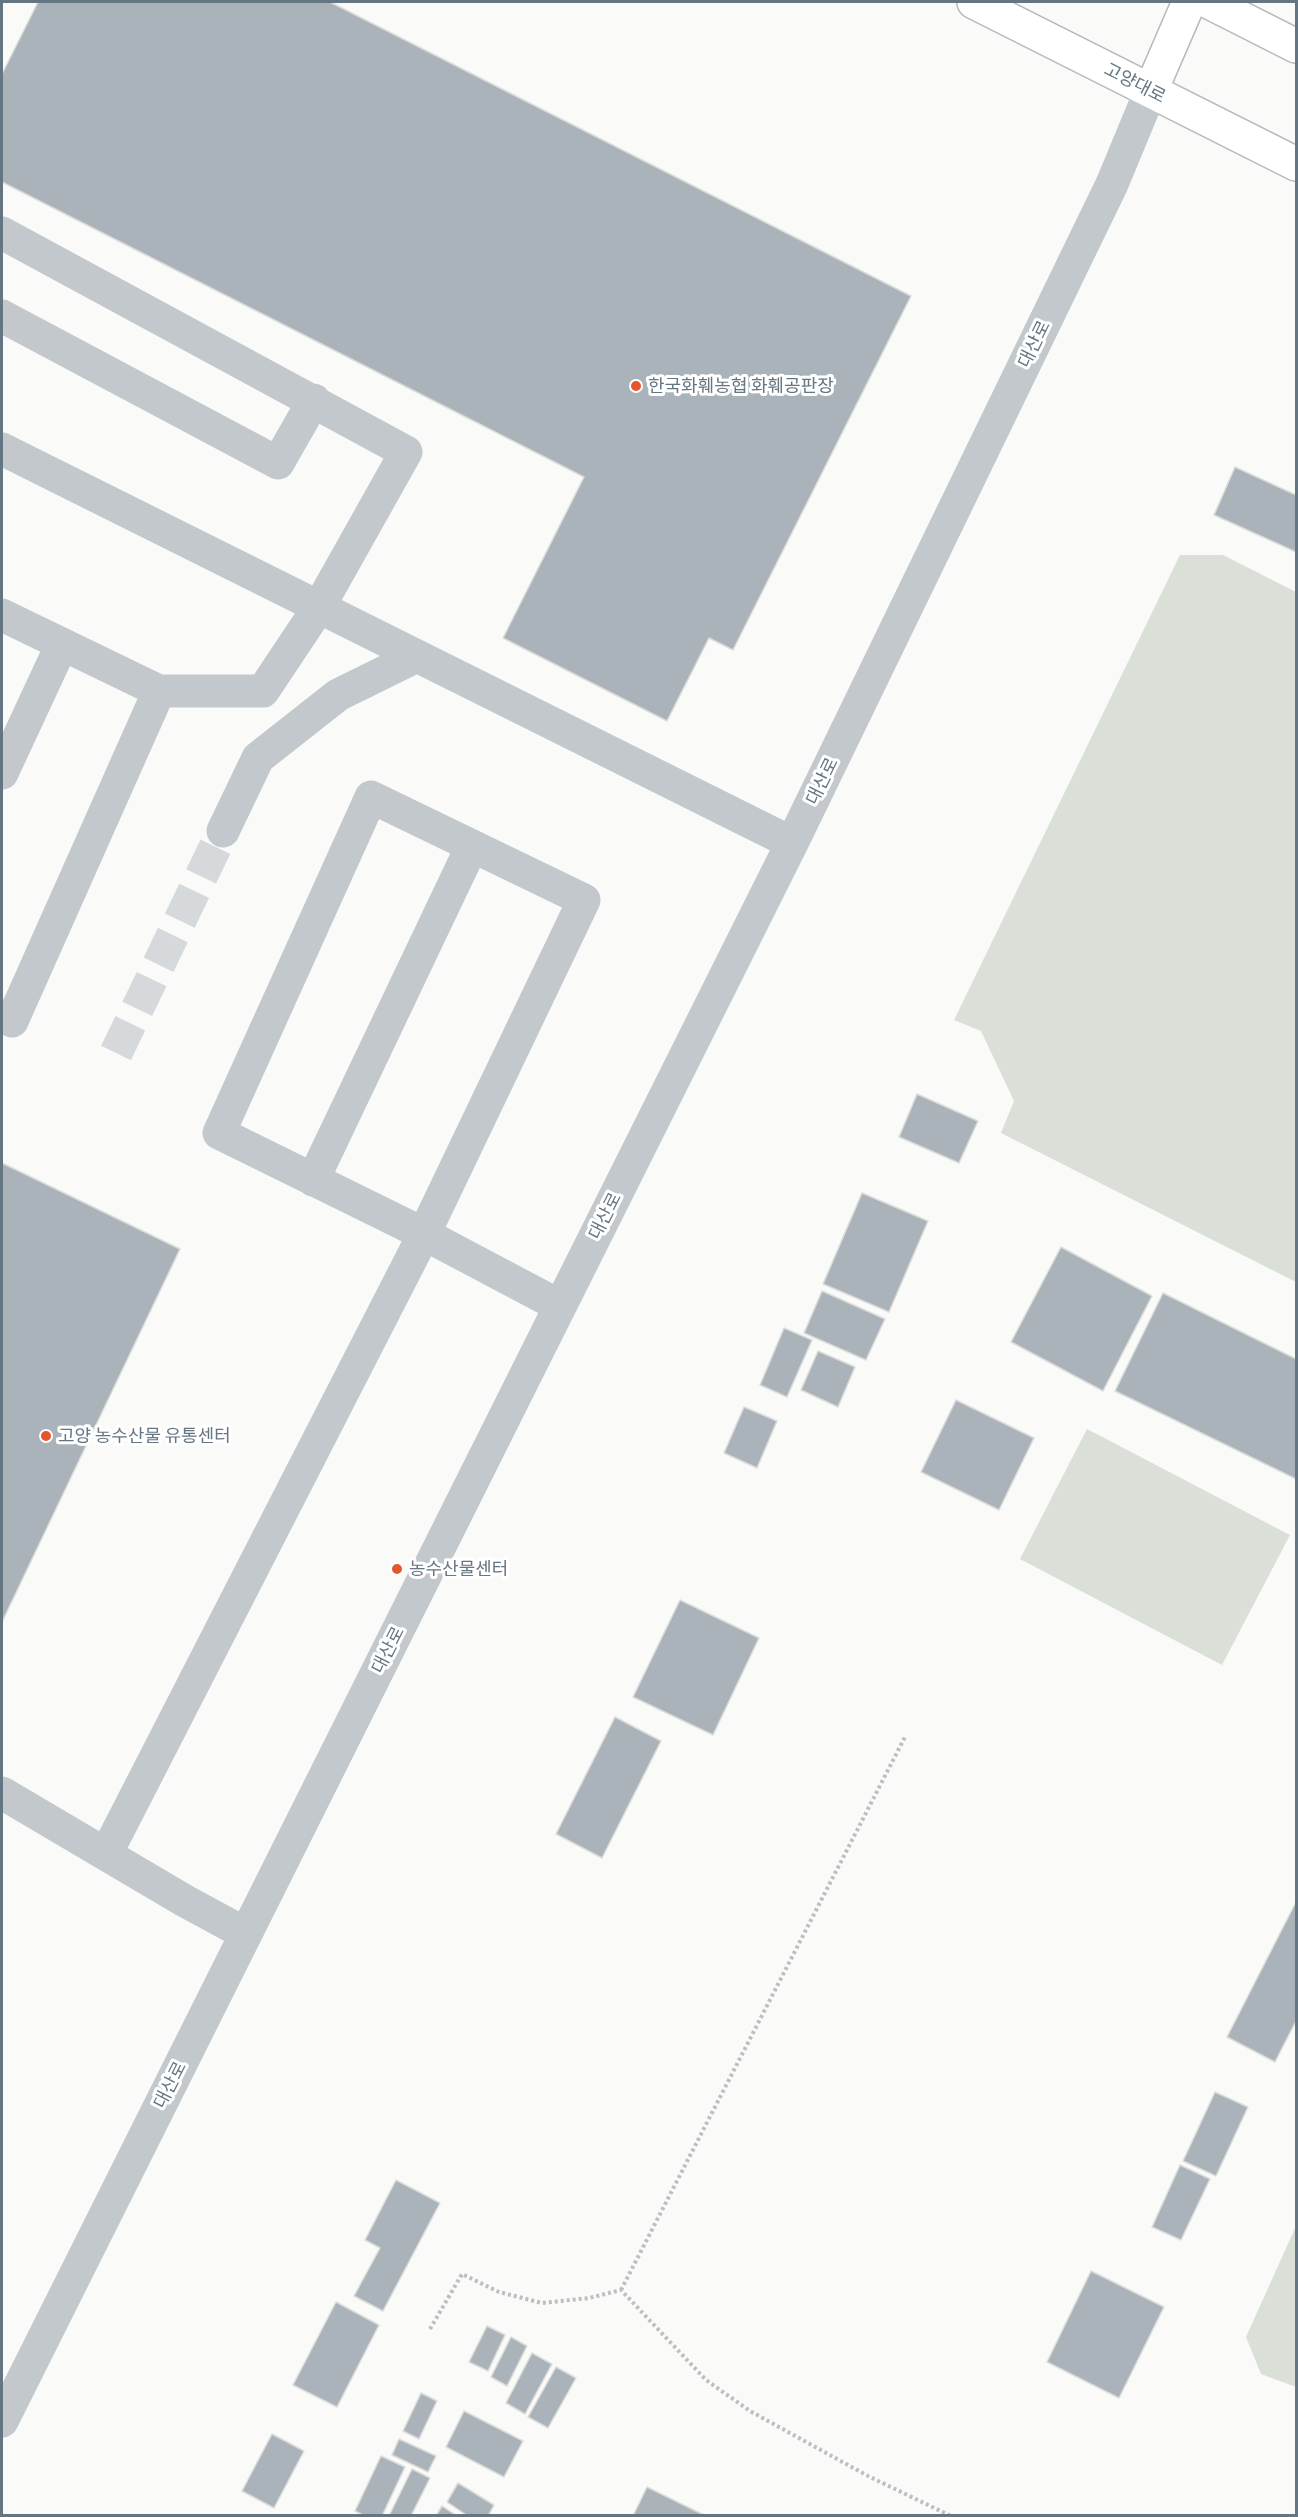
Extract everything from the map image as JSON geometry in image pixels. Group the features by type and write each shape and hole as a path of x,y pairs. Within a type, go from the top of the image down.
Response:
{"main road":[{"name":"고양대로","path":"974,2 1296,164"},
{"name":"대산로","path":"1151,90 1189,2"},
{"path":"1209,2 1296,46"}],"street":[{"name":"대산로","path":"2,2421 792,843 1112,184 1151,90"},
{"path":"2,232 406,452 319,607 263,691 159,692 2,615"},
{"path":"2,316 278,462 314,400"},
{"path":"2,449 264,582 319,607 415,657 792,843"},
{"path":"2,773 62,644"},
{"path":"223,831 258,758 338,695 415,657"},
{"path":"2,1016 12,1021 159,692"},
{"path":"106,1854 424,1234 584,900 371,797 219,1133 424,1234 560,1306"},
{"path":"313,1180 472,846"},
{"path":"2,1793 185,1901 246,1934"}],"path":[{"path":"430,2329 462,2274 499,2292 542,2303 589,2298 621,2290 906,1735"},
{"path":"621,2290 706,2380 750,2411 868,2476 951,2516"}],"shaded area":[{"path":"1180,555 1223,555 1296,592 1296,1282 1001,1133 1014,1101 981,1031 954,1020"},
{"path":"1087,1429 1290,1535 1222,1665 1020,1559"},
{"path":"1296,2226 1296,2387 1261,2374 1246,2337"}],"building":[{"name":"한국화훼농협 화훼공판장","path":"38,2 330,2 911,296 733,650 709,638 667,721 503,638 584,477 2,182 2,74"},
{"path":"1235,467 1296,495 1296,552 1214,515"},
{"path":"917,1094 978,1121 959,1163 899,1137"},
{"name":"고양 농수산물 유통센터","path":"2,1163 180,1249 2,1622"},
{"path":"862,1193 928,1221 889,1312 823,1284"},
{"path":"1061,1247 1152,1296 1103,1391 1011,1342"},
{"path":"822,1291 885,1319 866,1360 804,1333"},
{"path":"1163,1293 1296,1359 1296,1479 1115,1391"},
{"path":"784,1328 812,1340 787,1397 760,1385"},
{"path":"818,1351 855,1367 838,1407 801,1390"},
{"path":"956,1400 1034,1438 999,1510 921,1472"},
{"path":"744,1407 777,1421 757,1468 724,1453"},
{"path":"680,1600 759,1638 713,1735 633,1697"},
{"path":"615,1717 661,1741 602,1858 556,1834"},
{"path":"1296,1902 1296,2021 1275,2062 1227,2037"},
{"path":"1215,2092 1248,2107 1216,2176 1183,2161"},
{"path":"1180,2165 1210,2179 1181,2240 1152,2227"},
{"path":"396,2180 440,2203 383,2311 354,2296 380,2248 365,2240"},
{"path":"1091,2271 1164,2307 1119,2398 1047,2362"},
{"path":"336,2302 379,2325 337,2407 293,2385"},
{"path":"487,2326 505,2335 488,2371 469,2362"},
{"path":"511,2337 527,2346 507,2386 491,2377"},
{"path":"532,2353 552,2364 525,2414 506,2403"},
{"path":"556,2367 576,2378 548,2428 528,2417"},
{"path":"421,2393 437,2401 419,2439 403,2431"},
{"path":"464,2411 523,2441 504,2477 446,2447"},
{"path":"272,2434 304,2451 274,2508 242,2491"},
{"path":"399,2439 436,2456 428,2472 392,2455"},
{"path":"381,2456 405,2467 382,2516 365,2516 355,2511"},
{"path":"412,2469 430,2478 411,2516 389,2516"},
{"path":"458,2483 494,2505 488,2516 468,2516 447,2502"},
{"path":"647,2487 706,2516 633,2516"},
{"path":"442,2506 457,2516 436,2516"}],"tunnel":[{"path":"116,1053 223,831"}],"place":[{"name":"한국화훼농협 화훼공판장","path":"636,386"},
{"name":"고양 농수산물 유통센터","path":"46,1436"},
{"name":"농수산물센터","path":"397,1569"}]}
